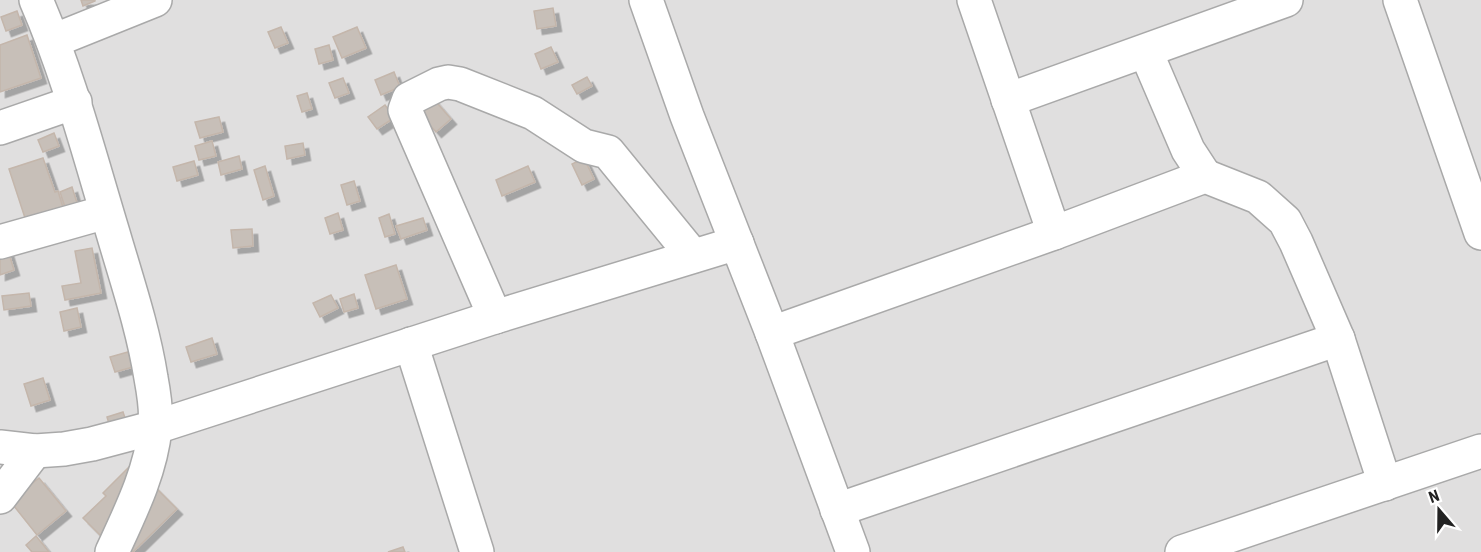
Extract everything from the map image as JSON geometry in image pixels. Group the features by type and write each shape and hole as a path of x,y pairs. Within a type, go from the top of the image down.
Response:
{"street":[{"path":"36,0 75,102 145,340 154,397 156,427 150,457 131,511 112,552"},
{"path":"53,41 155,0"},
{"path":"646,0 687,116 772,333 853,552"},
{"path":"974,0 1054,233"},
{"path":"1008,100 1286,0"},
{"path":"1400,0 1481,233"},
{"path":"1146,52 1188,150 1205,176 1258,196 1285,220 1338,339 1384,484"},
{"path":"495,317 405,110 409,99 439,84 448,82 460,84 519,107 533,113 584,146 608,152 615,157 693,256"},
{"path":"0,128 75,102"},
{"path":"772,333 1054,233 1205,176"},
{"path":"0,242 106,212"},
{"path":"0,447 34,451 64,449 156,427 495,317 737,243"},
{"path":"837,510 1338,339"},
{"path":"411,344 477,552"},
{"path":"0,496 34,451"},
{"path":"1182,552 1224,546 1384,484 1481,451"}],"shaded area":[{"path":"0,0 1481,0 1481,552 0,552"}],"building":[{"path":"81,0 95,0 95,1 83,6"},
{"path":"553,8 556,26 537,29 534,11"},
{"path":"17,11 22,25 6,31 1,17"},
{"path":"281,27 288,43 275,48 268,32"},
{"path":"357,27 366,48 342,58 333,37"},
{"path":"27,35 41,78 0,92 0,45"},
{"path":"329,45 333,60 319,64 315,49"},
{"path":"551,47 558,62 541,69 535,54"},
{"path":"394,72 400,87 381,95 375,80"},
{"path":"587,77 592,86 577,94 572,85"},
{"path":"343,78 349,93 335,98 329,83"},
{"path":"307,93 312,109 302,112 297,96"},
{"path":"431,96 451,119 436,132 416,109"},
{"path":"385,105 394,118 377,129 368,117"},
{"path":"219,117 223,132 200,138 195,122"},
{"path":"54,133 59,146 43,152 38,140"},
{"path":"212,141 216,156 199,160 195,146"},
{"path":"303,143 305,155 287,159 285,146"},
{"path":"239,156 242,169 221,175 218,162"},
{"path":"43,158 64,211 27,224 9,169"},
{"path":"584,158 594,179 582,185 572,164"},
{"path":"194,161 198,175 177,181 173,167"},
{"path":"265,166 274,196 263,200 254,170"},
{"path":"528,166 535,182 502,196 496,180"},
{"path":"354,181 360,201 347,205 341,185"},
{"path":"72,187 77,203 65,207 60,192"},
{"path":"338,213 343,230 330,234 325,218"},
{"path":"389,214 395,234 385,237 379,218"},
{"path":"423,218 427,230 401,239 396,226"},
{"path":"252,229 253,246 233,248 231,230"},
{"path":"6,244 14,270 0,275 0,246"},
{"path":"92,248 101,293 65,300 62,286 81,283 75,251"},
{"path":"396,265 407,299 376,309 365,275"},
{"path":"29,293 31,306 4,310 2,296"},
{"path":"354,294 358,308 344,312 340,299"},
{"path":"331,295 338,308 320,317 313,303"},
{"path":"77,308 81,327 64,331 60,312"},
{"path":"212,338 217,354 191,362 186,347"},
{"path":"128,352 133,367 115,372 110,357"},
{"path":"43,378 50,400 31,406 24,384"},
{"path":"123,412 131,436 114,441 107,417"},
{"path":"132,464 177,509 133,552 117,552 83,518 106,496 103,493"},
{"path":"39,478 66,511 37,535 10,501"},
{"path":"36,536 49,552 32,552 26,545"},
{"path":"403,547 405,552 388,552"}]}
